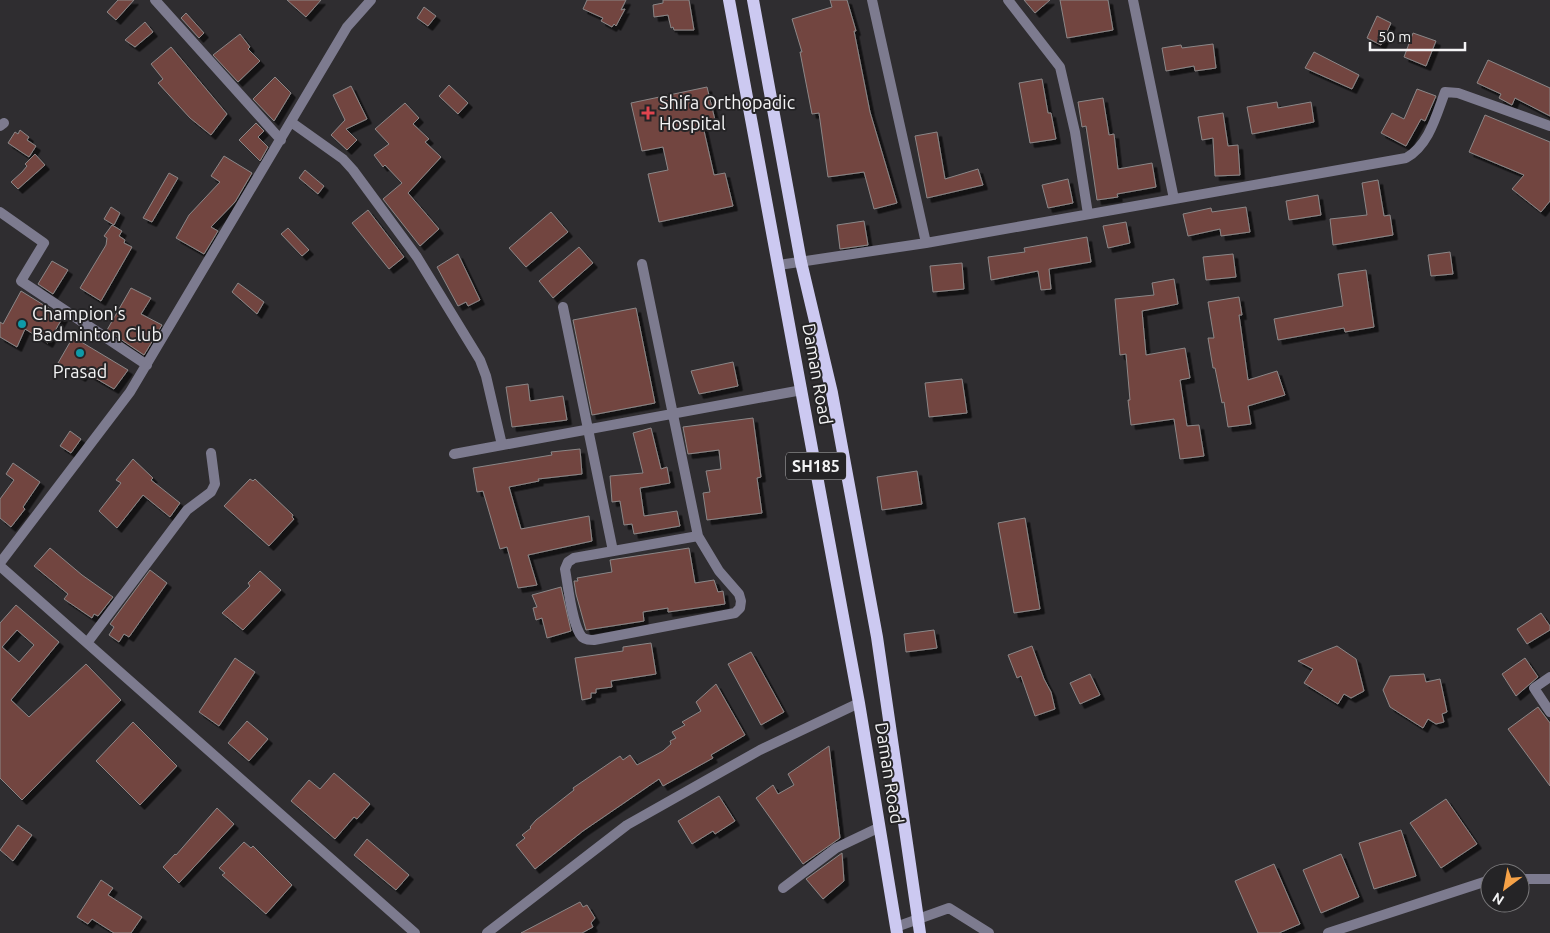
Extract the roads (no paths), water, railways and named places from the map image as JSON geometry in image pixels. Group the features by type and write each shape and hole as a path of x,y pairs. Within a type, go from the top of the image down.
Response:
{"main road":[{"name":"Daman Road","path":"729,0 859,703 896,930"},
{"path":"753,0 801,262 832,394 877,637 920,933"}],"street":[{"path":"155,0 281,140"},
{"path":"371,0 347,27 130,392 0,565 415,933"},
{"path":"872,0 926,243"},
{"path":"1008,0 1060,67 1075,132 1088,214"},
{"path":"1134,0 1174,199"},
{"path":"779,265 926,243 1406,158 1418,151 1426,139 1446,92 1458,93 1550,126"},
{"path":"291,122 343,159 417,257 480,360 486,376 502,445"},
{"path":"0,212 44,243 20,282 147,365"},
{"path":"642,264 698,536 719,571 739,594 740,608 735,613 594,640 586,640 581,636 565,569 568,562 574,558 698,536"},
{"path":"562,307 613,551"},
{"path":"454,454 802,390"},
{"path":"88,643 187,510 211,492 216,484 211,453"},
{"path":"1550,677 1534,688 1550,712"},
{"path":"487,933 627,825 760,750 859,703"},
{"path":"783,888 836,848 880,827"},
{"path":"1530,880 1550,879"},
{"path":"1328,933 1480,883"},
{"path":"896,930 919,918 949,908 989,933"}],"place":[{"name":"Shifa Orthopadic Hospital","path":"648,113"},
{"name":"Champion's Badminton Club","path":"22,324"},
{"name":"Prasad","path":"80,353"}]}
